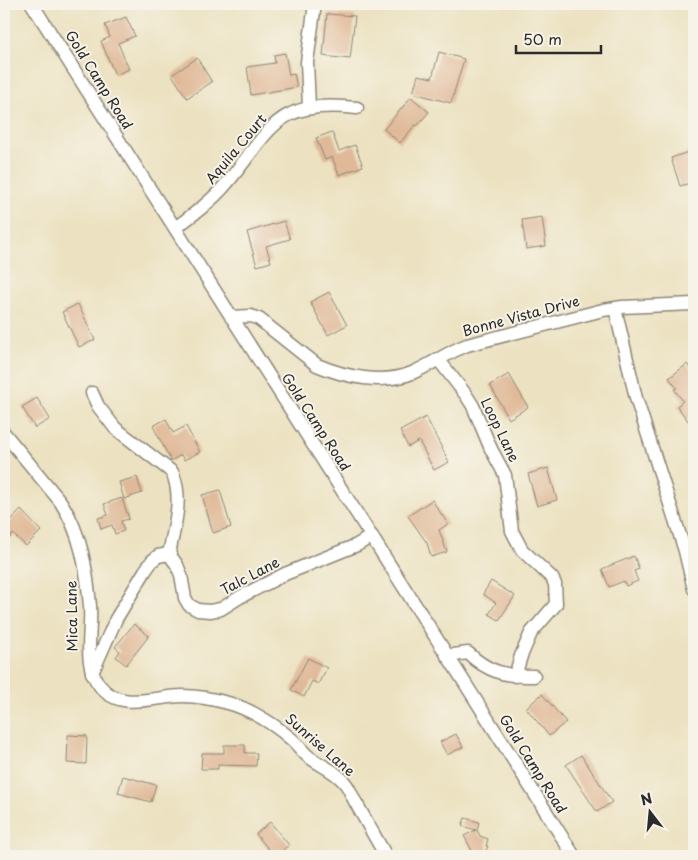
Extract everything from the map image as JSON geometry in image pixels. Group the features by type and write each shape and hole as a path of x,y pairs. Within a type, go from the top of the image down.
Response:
{"street":[{"name":"Gold Camp Road","path":"32,4 574,856"},
{"path":"309,107 307,62 315,4"},
{"name":"Aquila Court","path":"175,228 212,200 273,126 293,113 309,107 357,108"},
{"name":"Bonne Vista Drive","path":"231,317 251,316 259,319 317,365 328,370 376,379 401,377 467,345 615,308 694,304"},
{"path":"615,308 636,398 685,551 694,589"},
{"name":"Loop Lane","path":"438,359 466,395 505,474 512,531 517,542 522,550 552,578 555,584 556,604 531,633 515,676"},
{"path":"92,393 98,406 115,428 164,464 174,476 178,494 177,514 169,554 158,556 145,571 116,619 92,673"},
{"name":"Mica Lane","path":"4,433 68,512 76,532 87,576 90,622 88,659 92,673"},
{"name":"Talc Lane","path":"169,554 177,565 185,598 189,605 198,610 210,611 221,609 278,577 357,545 372,536"},
{"path":"446,656 468,653 478,662 498,672 515,676 534,676"},
{"name":"Sunrise Lane","path":"92,673 101,688 119,699 144,700 183,696 230,704 272,722 308,756 327,766 345,783 386,856"}],"building":[{"path":"327,14 355,16 350,59 323,56"},
{"path":"126,17 135,36 118,43 129,69 115,75 101,41 110,37 105,25"},
{"path":"439,52 464,59 451,103 413,93 418,75 432,78"},
{"path":"285,53 289,75 294,74 297,87 251,95 247,67 275,63 274,55"},
{"path":"197,58 212,82 187,98 172,75"},
{"path":"411,97 429,112 400,143 384,129"},
{"path":"332,132 339,151 355,145 363,166 339,175 332,157 325,160 316,138"},
{"path":"694,150 694,182 680,186 671,158"},
{"path":"542,217 546,246 526,249 522,220"},
{"path":"284,221 290,239 266,246 271,262 257,266 247,232"},
{"path":"329,292 347,325 328,335 310,302"},
{"path":"78,304 95,340 79,347 62,312"},
{"path":"687,364 694,374 694,429 677,406 683,401 674,389 677,388 669,378"},
{"path":"509,374 528,407 509,419 490,385"},
{"path":"37,398 50,419 35,428 22,407"},
{"path":"426,417 449,462 434,470 419,441 408,447 400,431"},
{"path":"166,419 173,433 186,426 200,452 184,460 181,455 171,461 153,426"},
{"path":"548,468 557,500 537,506 528,474"},
{"path":"137,477 142,493 124,499 119,482"},
{"path":"220,490 231,527 213,533 202,495"},
{"path":"122,498 129,519 121,521 124,531 115,534 112,525 101,529 98,518 108,515 104,504"},
{"path":"432,500 448,524 439,530 447,552 431,557 427,543 408,516"},
{"path":"21,510 41,531 26,546 13,534 4,544 4,527"},
{"path":"634,556 639,569 634,571 638,581 626,586 624,581 609,587 602,569"},
{"path":"491,581 515,596 499,620 489,614 496,603 483,594"},
{"path":"134,624 149,636 126,665 116,657 120,651 115,647"},
{"path":"308,658 327,668 318,684 312,681 304,697 291,690"},
{"path":"542,694 566,722 549,736 526,708"},
{"path":"456,734 463,747 447,755 440,742"},
{"path":"68,735 87,736 86,764 67,763"},
{"path":"224,745 245,745 245,753 257,753 256,766 218,765 218,769 201,769 202,753 224,753"},
{"path":"581,755 612,802 597,812 566,765"},
{"path":"123,776 156,785 151,802 118,793"},
{"path":"465,818 479,822 477,830 480,836 488,839 486,846 488,846 484,856 475,856 464,836 476,830 462,826"},
{"path":"270,822 289,845 276,856 256,834"}]}
